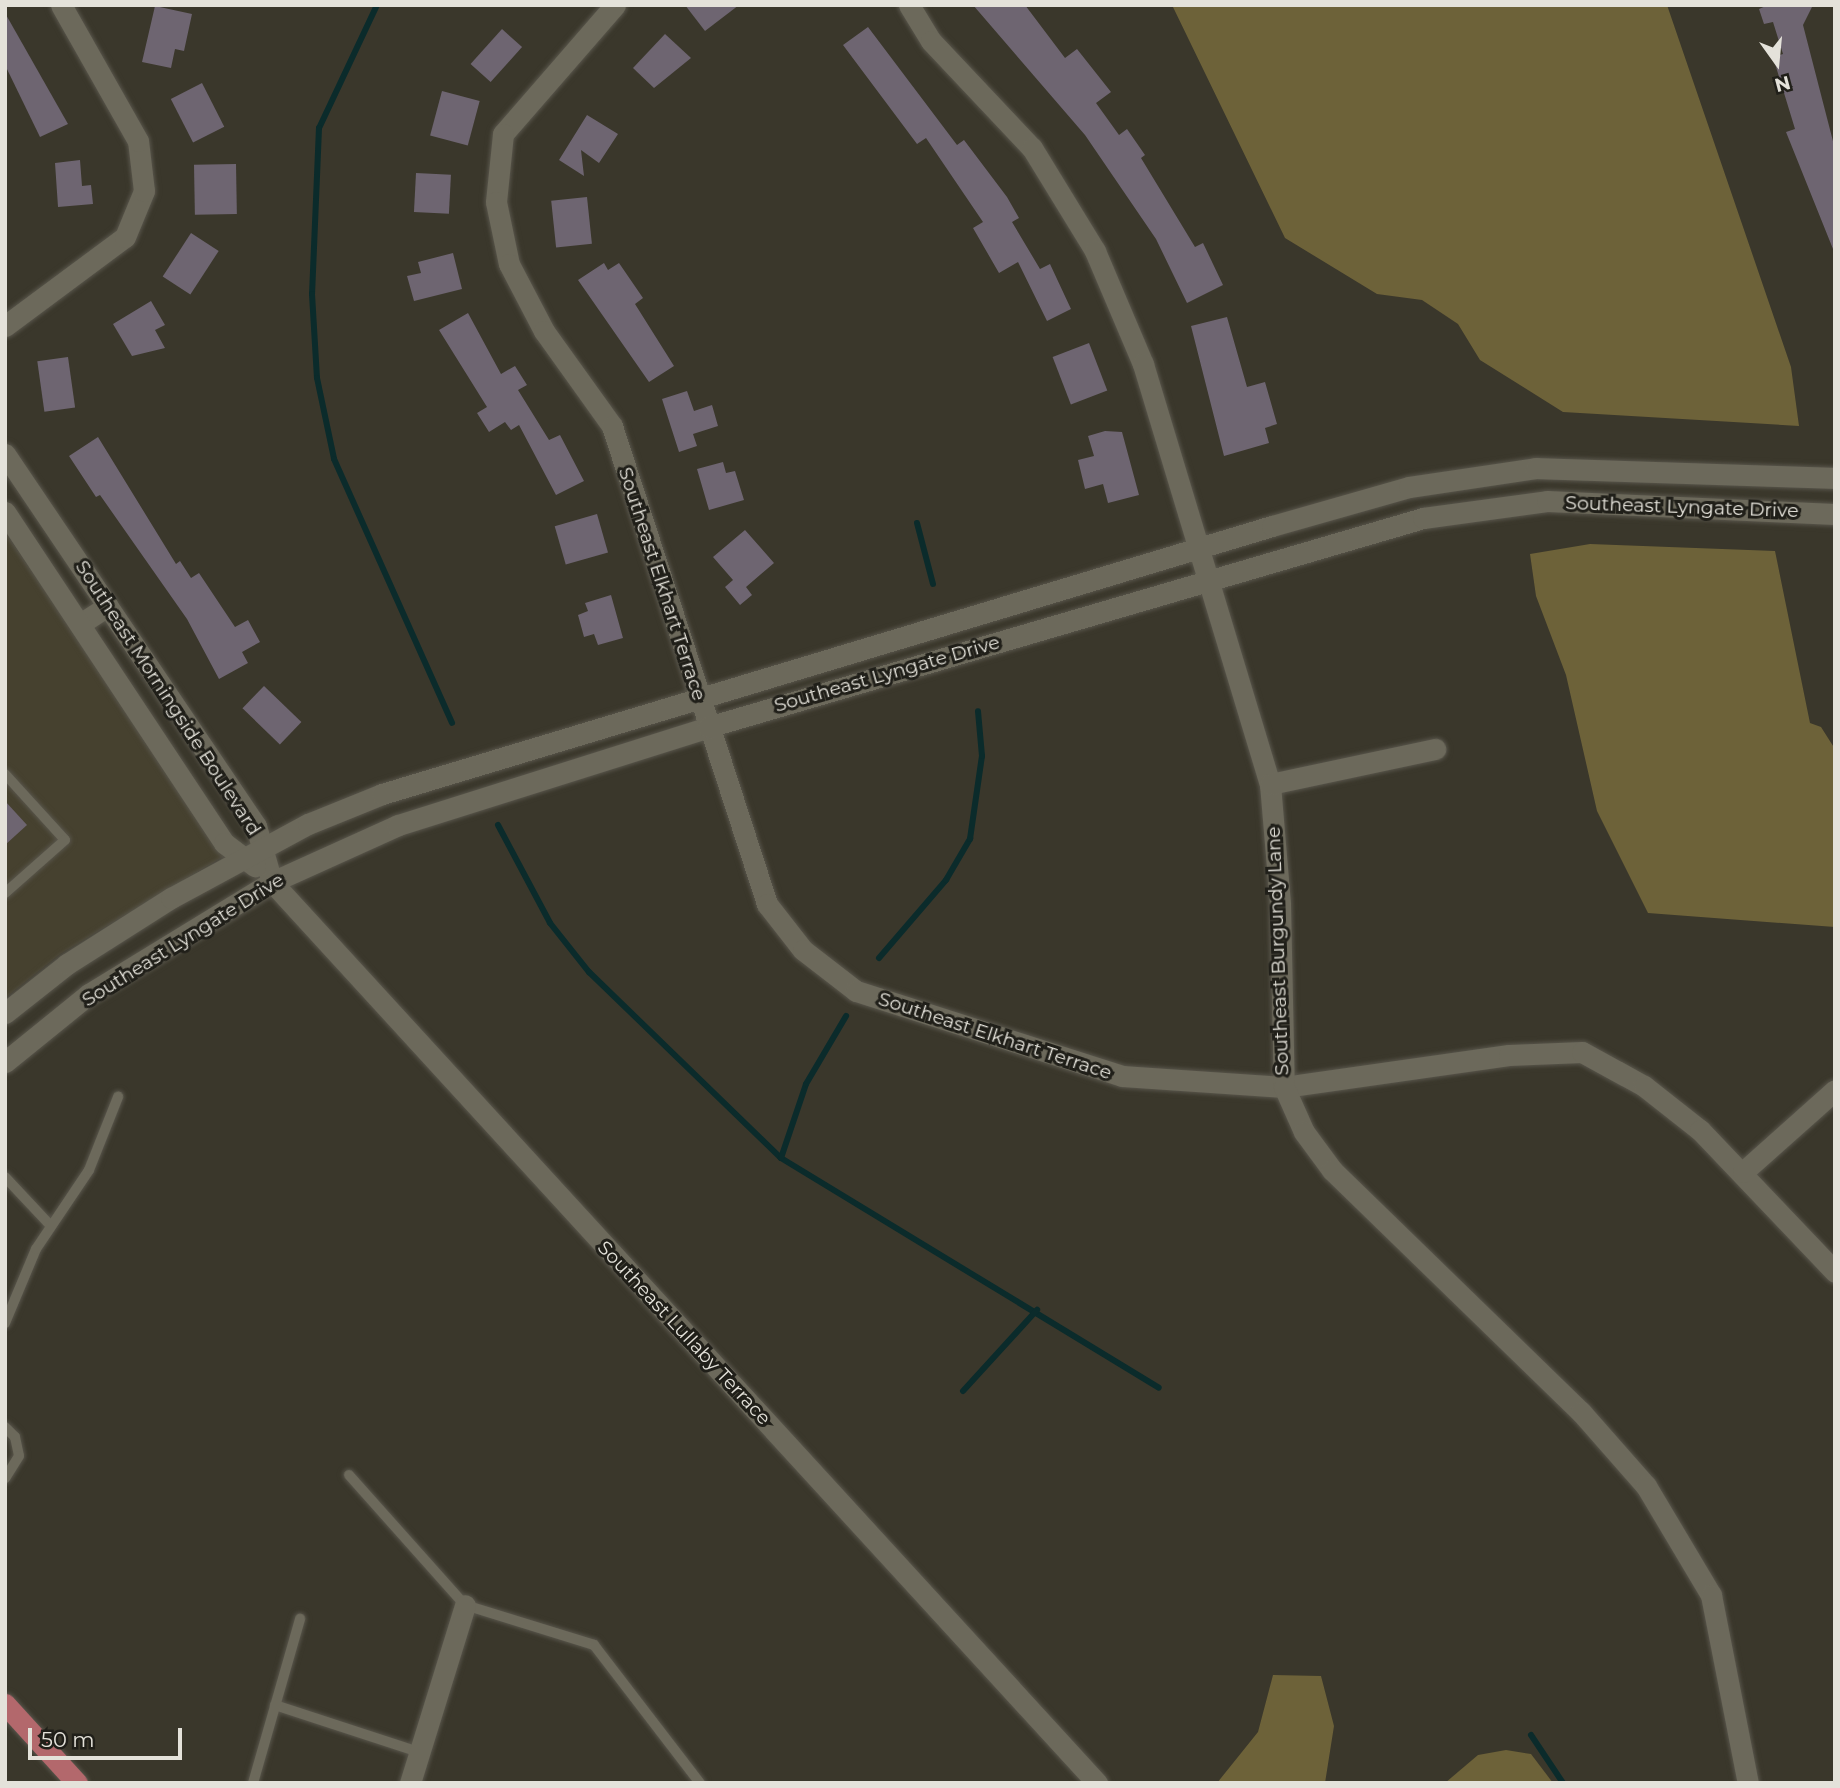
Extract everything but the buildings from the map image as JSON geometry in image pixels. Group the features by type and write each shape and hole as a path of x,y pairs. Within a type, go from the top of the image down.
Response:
{"main road":[{"path":"5,1704 77,1783"}],"street":[{"path":"5,326 125,237 144,191 138,141 61,5"},
{"name":"Southeast Elkhart Terrace","path":"615,5 503,134 496,202 509,264 544,331 611,426 767,904 803,950 856,991 1122,1076 1284,1087 1509,1055 1582,1052 1644,1086 1743,1172 1835,1272"},
{"name":"Southeast Burgundy Lane","path":"909,5 931,41 1032,148 1096,251 1143,364 1212,578 1270,784 1284,1087 1332,1170 1581,1412 1646,1486 1711,1595 1748,1783"},
{"name":"Southeast Morningside Boulevard","path":"5,454 108,606 272,882"},
{"name":"Southeast Lyngate Drive","path":"5,1013 66,964 255,853 382,794 699,694 1202,546 1409,487 1536,468 1835,478"},
{"name":"Southeast Lyngate Drive","path":"5,1062 89,995 272,882 398,825 708,727 1423,518 1547,501 1835,514"},
{"name":"Southeast Morningside Boulevard","path":"5,512 224,843 255,853"},
{"path":"80,624 108,606"},
{"path":"1270,784 1435,748"},
{"name":"Southeast Lullaby Terrace","path":"272,882 1097,1783"},
{"path":"1743,1172 1835,1090"},
{"path":"410,1783 465,1605"}],"lane":[{"path":"5,774 65,840 5,893"},
{"path":"5,1323 51,1226 89,1170 118,1097"},
{"path":"5,1177 51,1226"},
{"path":"5,1427 15,1437 19,1456 5,1478"},
{"path":"349,1475 465,1605 594,1645 700,1783"},
{"path":"253,1783 300,1619"},
{"path":"275,1705 419,1752"}],"shaded area":[{"path":"1172,5 1667,5 1791,367 1799,426 1563,412 1480,360 1458,324 1422,300 1377,294 1285,238"},
{"path":"5,532 224,856 60,954 5,998"},
{"path":"1590,544 1775,551 1810,723 1821,727 1835,749 1835,927 1648,913 1597,811 1566,675 1536,596 1530,554"},
{"path":"1273,1675 1321,1676 1334,1726 1325,1783 1217,1783 1258,1732"},
{"path":"1506,1750 1531,1754 1553,1783 1445,1783 1478,1755"}],"waterway":[{"path":"377,5 319,128 312,294 317,378 334,459 452,723"},
{"path":"917,523 933,584"},
{"path":"879,958 946,880 970,839 982,756 978,711"},
{"path":"498,825 550,923 589,972 781,1158 1159,1388"},
{"path":"781,1158 806,1084 846,1016"},
{"path":"963,1391 1037,1310"},
{"path":"1531,1735 1563,1783"}]}
